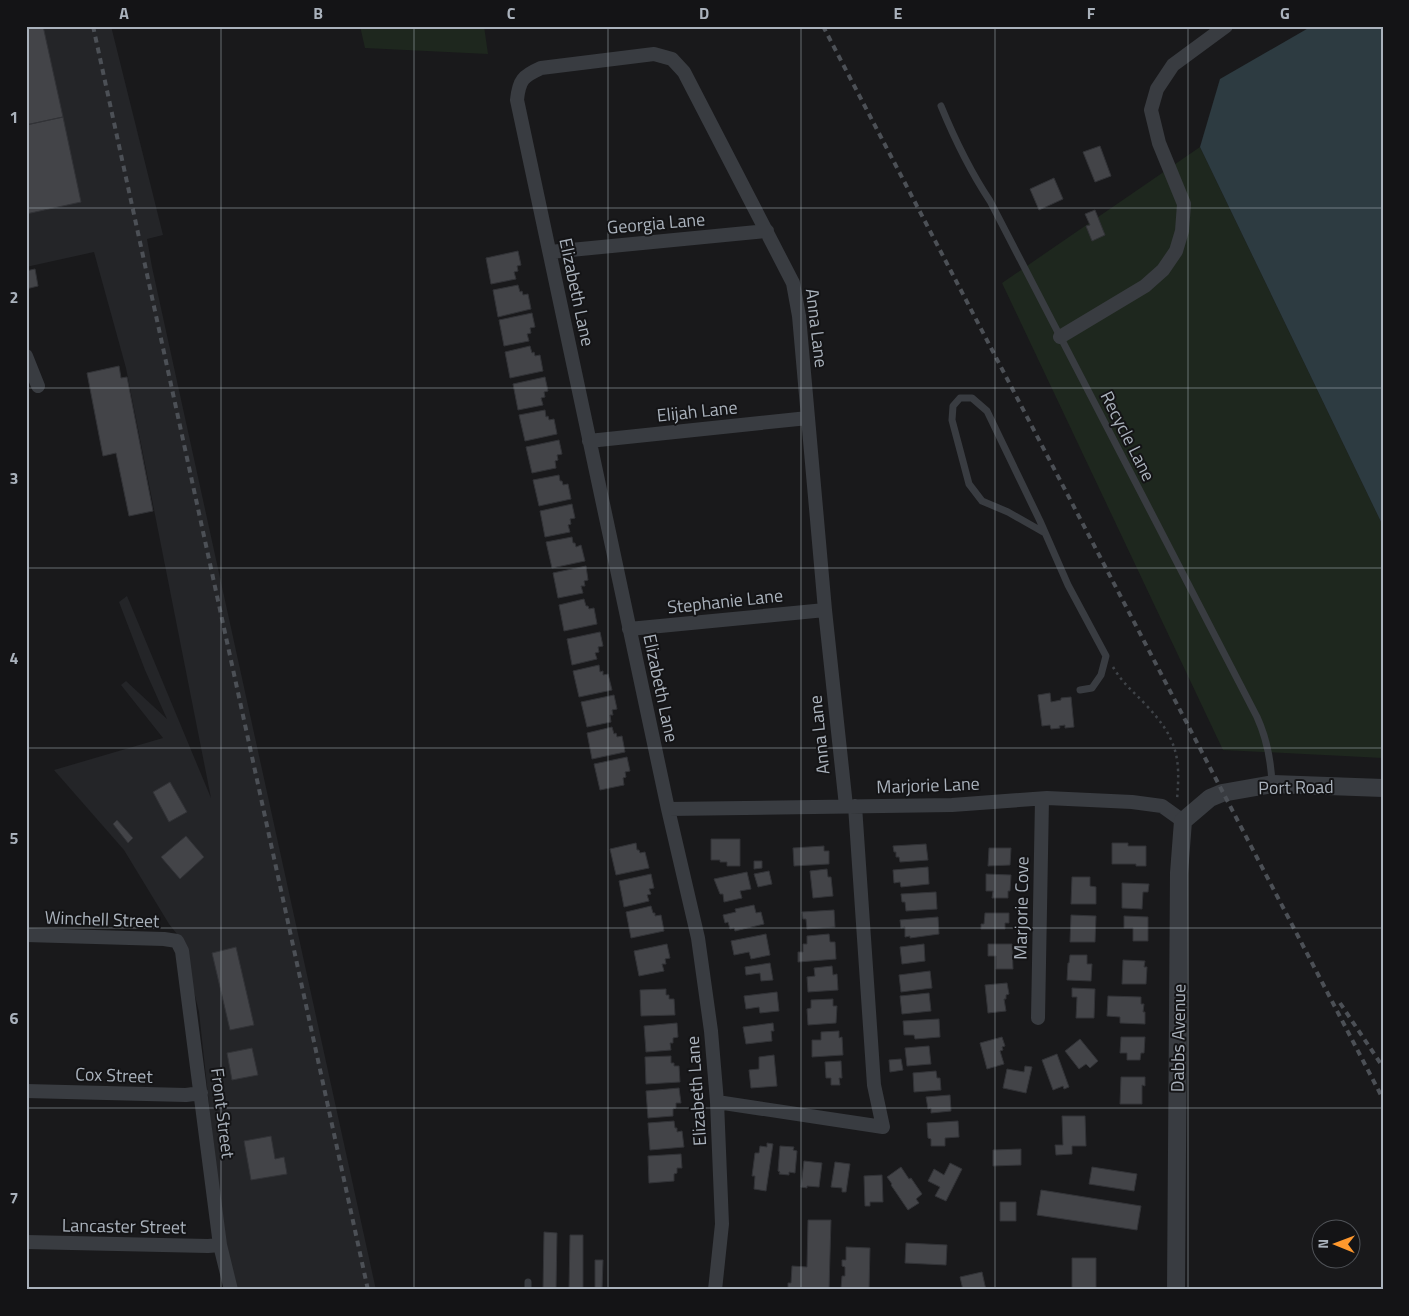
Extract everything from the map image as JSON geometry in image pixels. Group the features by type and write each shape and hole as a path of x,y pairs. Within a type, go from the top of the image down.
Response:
{"street":[{"path":"1060,337 1145,286 1163,270 1176,251 1182,231 1184,204 1159,143 1151,110 1157,89 1173,64 1226,26"},
{"name":"Anna Lane","path":"517,100 518,86 527,74 541,68 654,54 672,59 684,72 793,284 799,316 825,610 851,806 874,1085 883,1127 717,1102"},
{"name":"Elizabeth Lane","path":"517,100 629,629 698,938 711,1031 717,1102 722,1224 715,1290"},
{"name":"Georgia Lane","path":"550,252 767,231"},
{"path":"26,356 38,386"},
{"name":"Elijah Lane","path":"590,441 808,418"},
{"name":"Stephanie Lane","path":"629,629 825,610"},
{"name":"Port Road","path":"1183,822 1210,798 1222,792 1272,784 1383,788"},
{"name":"Marjorie Lane","path":"668,809 952,805 1042,799 1132,802 1162,806 1183,822"},
{"name":"Marjorie Cove","path":"1038,1018 1042,799"},
{"name":"Dabbs Avenue","path":"1176,1290 1179,880 1183,822"},
{"name":"Winchell Street","path":"26,936 164,939 177,941"},
{"name":"Front Street","path":"177,941 182,951 220,1245 230,1290"},
{"name":"Cox Street","path":"26,1091 186,1095 201,1093"},
{"name":"Lancaster Street","path":"26,1242 220,1245"}],"lane":[{"name":"Recycle Lane","path":"940,106 957,145 990,201 1257,717 1268,746 1272,765 1272,784"},
{"path":"1045,533 1008,512 982,501 969,484 952,420 953,406 960,398 972,398 987,411 1045,533 1068,585 1106,656 1101,675 1092,688 1080,690"}],"path":[{"path":"1106,656 1121,681 1167,729 1178,755 1176,801"}],"shaded area":[{"path":"26,26 111,26 163,235 147,239 152,267 376,1290 234,1290 221,1215 199,1012 181,939 169,924 124,850 54,770 163,738 121,685 126,681 167,719 145,670 119,602 127,596 211,798 126,368 94,252 26,267"},
{"path":"360,26 484,26 488,54 365,48"},
{"path":"1312,26 1383,26 1383,526 1200,147 1220,79"},
{"path":"1200,147 1383,526 1383,758 1223,750 1002,283"}],"building":[{"path":"26,26 43,26 63,117 26,125"},
{"path":"63,117 81,202 26,214 26,125"},
{"path":"1100,146 1111,176 1095,182 1083,152"},
{"path":"1054,178 1063,199 1039,210 1030,189"},
{"path":"1095,210 1105,235 1092,241 1086,226 1090,225 1085,214"},
{"path":"518,251 521,265 517,266 518,271 514,272 516,279 491,284 486,258"},
{"path":"35,269 38,286 26,289 26,271"},
{"path":"518,285 523,295 528,294 531,309 498,317 493,290"},
{"path":"532,313 535,327 530,328 531,333 527,334 529,341 504,346 499,320"},
{"path":"530,346 535,356 540,355 543,371 510,378 505,352"},
{"path":"119,366 121,378 127,377 153,511 129,516 116,453 103,456 87,373"},
{"path":"545,377 548,391 544,392 545,397 541,398 543,405 518,410 513,384"},
{"path":"545,410 546,417 548,416 549,420 554,419 557,434 525,441 519,415"},
{"path":"559,440 562,454 557,455 558,460 555,461 556,468 532,473 526,447"},
{"path":"559,475 563,485 568,484 571,499 539,506 533,480"},
{"path":"572,504 575,518 570,519 571,524 568,525 570,532 545,537 540,511"},
{"path":"572,537 576,547 581,545 585,561 552,568 546,542"},
{"path":"586,566 588,580 584,581 585,586 581,586 583,593 558,598 553,573"},
{"path":"584,599 589,609 594,608 597,624 564,631 559,605"},
{"path":"600,632 603,646 598,647 599,652 595,653 597,659 572,665 567,639"},
{"path":"599,665 600,672 603,671 603,675 608,674 612,690 579,697 573,671"},
{"path":"1050,693 1051,702 1071,697 1074,727 1065,728 1065,725 1059,726 1060,728 1051,729 1050,725 1042,726 1038,695"},
{"path":"614,695 617,709 612,710 613,715 610,715 611,722 587,727 581,702"},
{"path":"612,727 617,737 622,736 625,752 592,759 587,733"},
{"path":"627,757 630,771 625,772 626,777 623,778 624,785 600,790 594,764"},
{"path":"170,782 187,812 169,822 153,792"},
{"path":"117,820 133,838 128,843 113,824"},
{"path":"186,836 204,857 180,879 161,857"},
{"path":"711,839 740,839 740,866 727,866 727,862 711,860"},
{"path":"636,843 637,850 640,853 645,852 649,868 616,875 610,849"},
{"path":"1112,843 1128,843 1128,846 1146,846 1146,866 1112,864"},
{"path":"926,844 928,860 900,862 899,857 896,857 893,846"},
{"path":"824,846 824,851 829,851 829,864 794,866 793,848"},
{"path":"989,848 1011,848 1010,865 988,866"},
{"path":"754,861 762,861 762,868 754,869"},
{"path":"928,867 929,884 901,887 900,882 894,883 893,870"},
{"path":"827,869 828,877 831,877 833,896 813,898 810,871"},
{"path":"769,871 772,884 758,887 754,874"},
{"path":"747,872 751,889 740,891 742,898 724,902 723,894 720,894 714,879"},
{"path":"651,874 654,888 649,889 651,894 647,895 649,901 624,907 619,881"},
{"path":"986,874 1011,875 1008,898 992,898 993,891 986,891"},
{"path":"1072,877 1090,877 1090,886 1096,887 1096,904 1071,904"},
{"path":"1122,883 1149,884 1148,892 1143,892 1142,909 1122,908"},
{"path":"936,892 937,909 906,911 905,902 902,902 901,894"},
{"path":"754,905 756,913 761,912 764,924 735,931 734,928 730,929 728,922 725,923 723,915 736,912 735,909"},
{"path":"651,906 655,916 661,915 664,931 631,938 626,912"},
{"path":"834,910 835,927 807,929 806,919 803,919 802,912"},
{"path":"985,913 1009,913 1009,923 1005,923 1005,929 981,929 981,924 984,924"},
{"path":"1071,915 1096,916 1095,942 1070,942"},
{"path":"1124,916 1148,917 1148,941 1133,941 1133,928 1124,928"},
{"path":"938,917 939,934 910,938 910,936 905,937 905,927 901,928 900,920"},
{"path":"766,934 770,955 751,959 749,952 734,955 731,941"},
{"path":"829,934 830,942 835,942 836,959 798,962 798,952 803,952 803,944 807,944 807,936"},
{"path":"667,944 670,958 665,959 666,964 662,964 664,971 639,976 634,951"},
{"path":"924,944 925,961 902,964 900,947"},
{"path":"988,944 1012,944 1013,969 996,969 996,956 988,956"},
{"path":"236,947 254,1025 230,1030 212,953"},
{"path":"1070,955 1087,955 1087,964 1092,964 1091,981 1067,980"},
{"path":"1123,960 1145,961 1144,967 1147,967 1146,984 1122,984"},
{"path":"770,963 773,980 761,981 760,973 746,975 745,967"},
{"path":"832,966 833,975 837,974 838,990 808,992 807,977 815,976 814,968"},
{"path":"930,971 932,988 901,992 899,975"},
{"path":"1007,983 1009,994 1004,999 1006,1011 988,1013 985,985"},
{"path":"1072,988 1095,989 1094,1018 1076,1018 1077,997 1072,997"},
{"path":"666,989 666,995 669,995 669,999 674,999 675,1015 641,1016 640,990"},
{"path":"777,992 779,1011 760,1013 759,1007 746,1009 744,996"},
{"path":"929,993 931,1011 902,1014 900,996"},
{"path":"1108,996 1141,997 1141,1004 1144,1004 1145,1024 1120,1023 1120,1017 1107,1016"},
{"path":"833,999 833,1006 837,1006 836,1023 808,1025 807,1009 811,1008 811,1000"},
{"path":"939,1019 940,1037 915,1039 914,1035 904,1035 903,1021"},
{"path":"677,1023 678,1037 673,1038 673,1043 670,1043 671,1050 646,1052 644,1026"},
{"path":"773,1023 774,1031 771,1031 772,1041 746,1044 743,1027"},
{"path":"839,1031 839,1038 842,1037 843,1055 812,1057 812,1040 821,1040 821,1032"},
{"path":"1002,1037 1005,1046 1000,1051 1004,1064 987,1069 980,1043"},
{"path":"1121,1037 1145,1037 1144,1053 1141,1053 1140,1060 1127,1060 1127,1053 1120,1053"},
{"path":"1080,1039 1098,1061 1090,1068 1086,1064 1079,1069 1065,1051"},
{"path":"929,1046 931,1064 907,1066 905,1048"},
{"path":"252,1048 258,1075 232,1080 227,1053"},
{"path":"1057,1054 1069,1087 1064,1089 1063,1086 1053,1090 1042,1060"},
{"path":"774,1055 777,1086 751,1088 749,1070 759,1069 759,1057"},
{"path":"671,1056 671,1063 674,1063 674,1066 679,1066 680,1082 646,1084 645,1057"},
{"path":"901,1059 903,1070 890,1072 889,1060"},
{"path":"841,1061 842,1078 839,1078 840,1085 831,1085 831,1078 826,1078 825,1062"},
{"path":"1025,1066 1032,1067 1026,1093 1003,1088 1007,1069 1024,1072"},
{"path":"936,1071 937,1078 940,1078 941,1090 914,1092 913,1073"},
{"path":"1121,1077 1145,1077 1145,1086 1142,1085 1142,1104 1120,1104"},
{"path":"679,1088 681,1103 676,1103 676,1108 673,1109 673,1116 648,1118 646,1091"},
{"path":"950,1095 951,1111 931,1113 931,1108 928,1109 926,1097"},
{"path":"1062,1116 1085,1116 1086,1146 1072,1146 1072,1154 1056,1155 1055,1145 1063,1145"},
{"path":"674,1121 677,1132 682,1131 684,1147 650,1150 648,1123"},
{"path":"958,1121 959,1137 945,1138 945,1146 931,1146 931,1139 928,1138 927,1123"},
{"path":"271,1136 275,1159 284,1157 287,1174 251,1180 244,1141"},
{"path":"767,1143 773,1144 766,1191 754,1189 755,1176 752,1176 755,1153 759,1153 760,1146 767,1147"},
{"path":"780,1146 794,1147 793,1150 797,1151 795,1173 789,1172 789,1175 779,1174"},
{"path":"1021,1149 1021,1165 993,1166 993,1150"},
{"path":"681,1154 682,1168 677,1168 677,1173 674,1174 674,1181 649,1183 648,1156"},
{"path":"804,1161 822,1163 819,1187 801,1187"},
{"path":"835,1162 850,1164 846,1192 842,1192 842,1188 831,1187"},
{"path":"950,1163 962,1169 946,1201 935,1196 940,1187 928,1181 934,1169 944,1175"},
{"path":"901,1167 922,1194 916,1199 919,1203 908,1210 887,1177"},
{"path":"1092,1167 1137,1174 1134,1191 1089,1184"},
{"path":"882,1175 883,1202 870,1202 870,1206 865,1206 864,1176"},
{"path":"1041,1190 1141,1206 1137,1230 1037,1215"},
{"path":"1000,1202 1016,1202 1016,1221 1000,1221"},
{"path":"808,1220 831,1220 829,1290 788,1290 788,1283 791,1283 792,1266 807,1267"},
{"path":"544,1232 557,1233 556,1290 543,1290"},
{"path":"570,1235 583,1235 583,1290 569,1290"},
{"path":"906,1243 947,1245 946,1265 905,1263"},
{"path":"846,1247 870,1248 869,1290 841,1288 842,1276 845,1276 845,1267 842,1266 842,1260 846,1260"},
{"path":"1072,1258 1096,1258 1096,1290 1072,1290"},
{"path":"595,1260 603,1260 602,1290 595,1290"},
{"path":"982,1272 986,1290 963,1290 960,1277"}],"railway":[{"path":"93,26 368,1290"},
{"path":"823,26 1383,1099"},
{"path":"1340,1003 1383,1067"}]}
